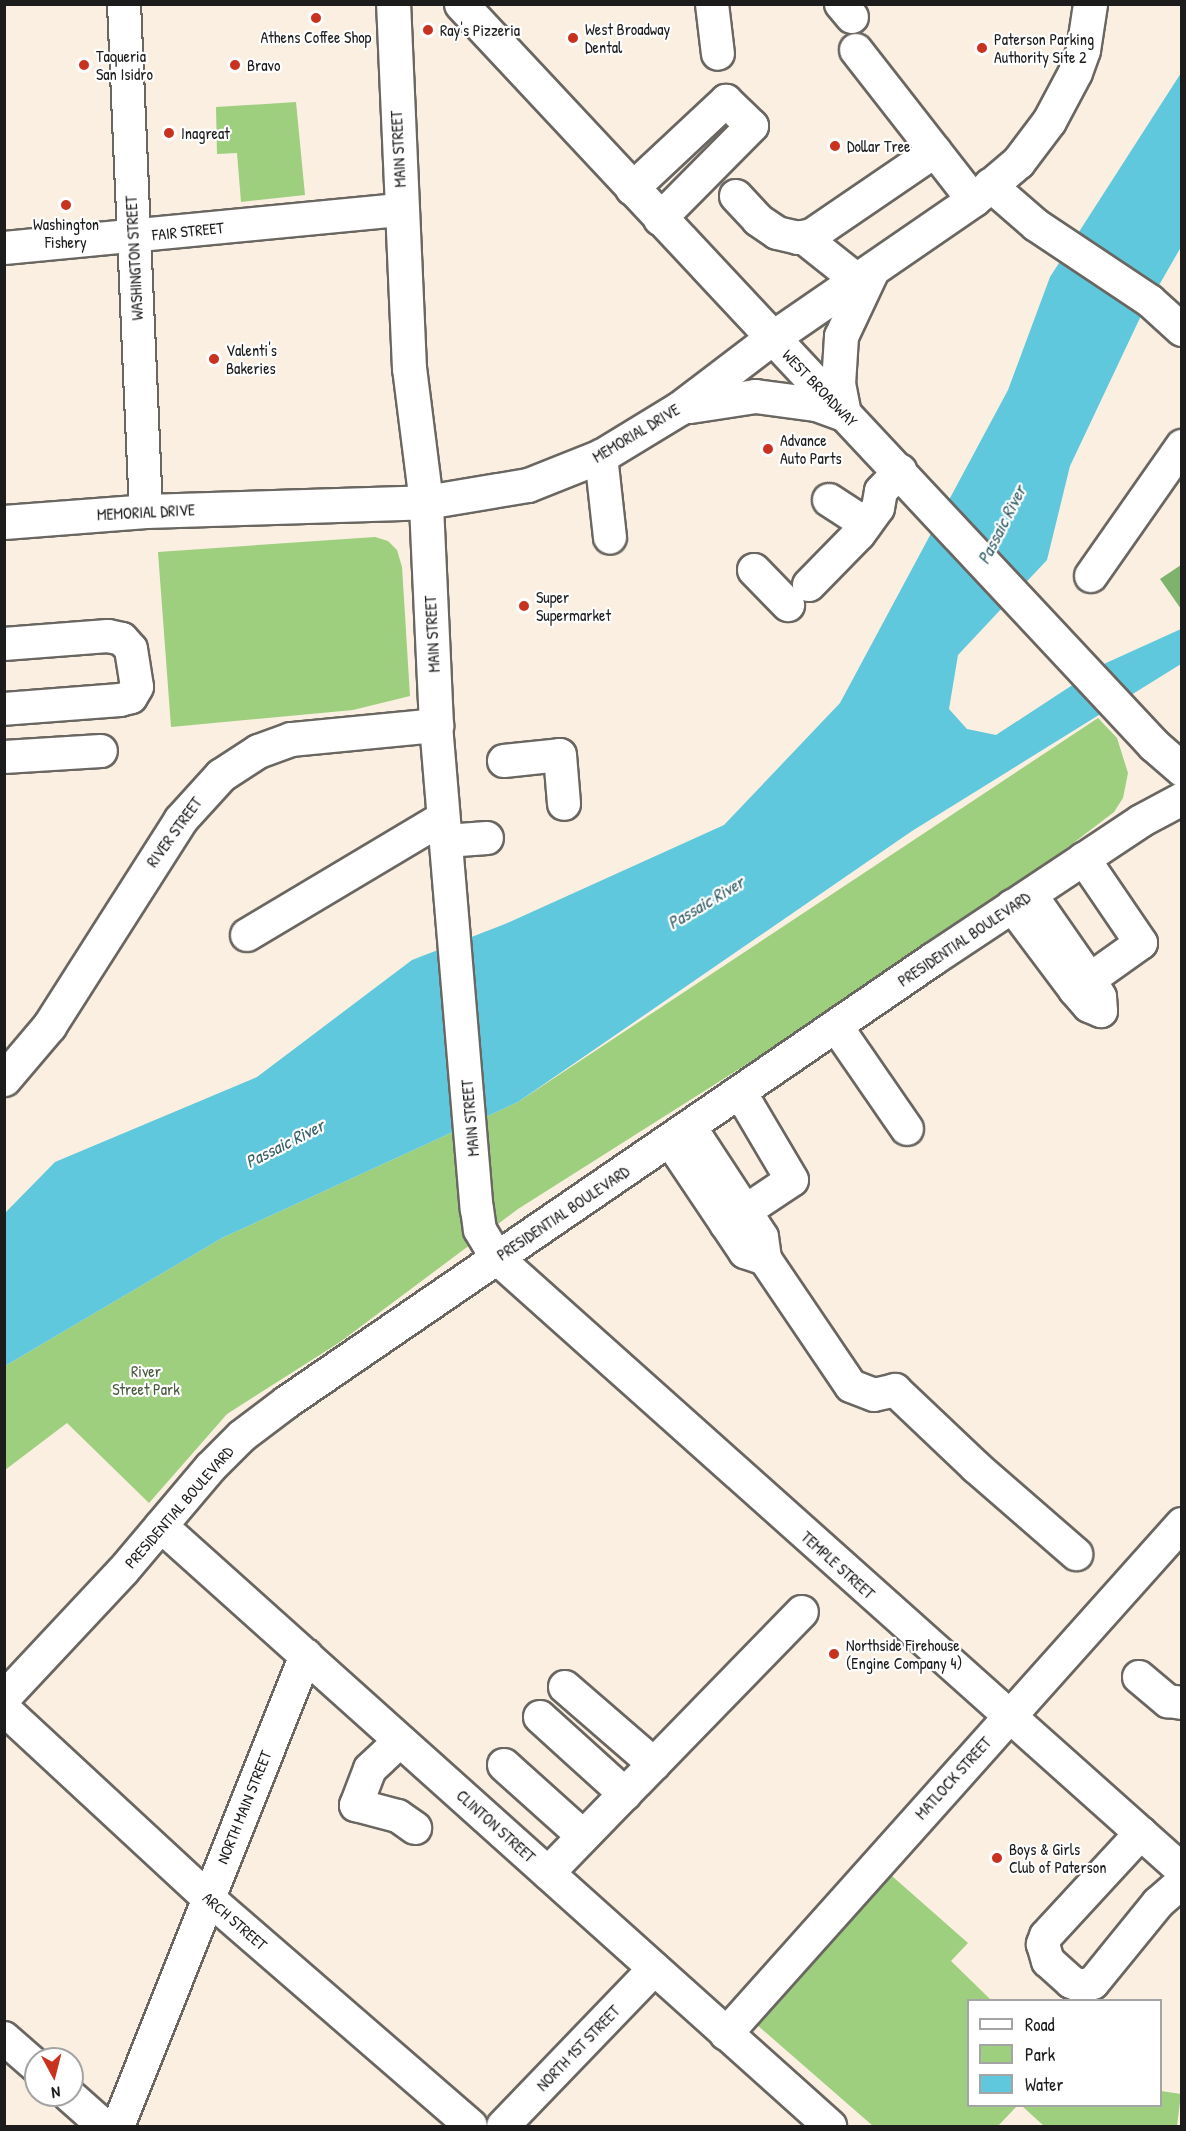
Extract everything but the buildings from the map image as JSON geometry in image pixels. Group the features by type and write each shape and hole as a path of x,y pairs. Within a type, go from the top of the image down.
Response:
{"main road":[{"name":"MAIN STREET","path":"393,4 409,368 426,502 436,725"},
{"name":"WEST BROADWAY","path":"461,4 1127,715 1182,769"},
{"name":"MEMORIAL DRIVE","path":"4,522 146,511 426,502 528,485 601,456 680,408 772,338 982,192 1034,144 1061,100 1083,50 1090,4"},
{"path":"844,414 838,384 841,336 864,275"},
{"path":"680,408 730,397 755,396 816,404 844,414"},
{"name":"RIVER STREET","path":"4,1079 55,1016 180,820 221,775 258,751 291,739 436,725"}],"street":[{"name":"WASHINGTON STREET","path":"124,4 146,511"},
{"path":"712,4 718,54"},
{"path":"856,50 935,151 982,192 1150,301 1182,330"},
{"path":"632,189 726,101 752,126 660,219"},
{"path":"736,196 758,220 777,233 803,237 812,235 935,151"},
{"name":"FAIR STREET","path":"4,248 401,210"},
{"path":"803,237 864,275"},
{"path":"1091,576 1182,446"},
{"path":"601,456 610,538"},
{"path":"754,570 799,595 867,524 878,508 881,491 900,471"},
{"path":"829,500 867,524"},
{"path":"4,644 108,636 122,639 131,649 137,687 132,697 120,700 4,709"},
{"name":"MAIN STREET","path":"436,725 480,1230 497,1258"},
{"path":"4,757 101,751"},
{"path":"504,760 560,755 564,804"},
{"name":"PRESIDENTIAL BOULEVARD","path":"4,1698 242,1436 497,1258 1021,900 1182,799"},
{"path":"248,935 445,830 487,838"},
{"path":"1083,985 1141,943 1084,859"},
{"path":"1021,900 1083,985 1100,997 1101,1011"},
{"path":"836,1026 907,1130"},
{"path":"736,1217 792,1180 740,1092"},
{"path":"680,1134 736,1217 762,1237 765,1259 851,1386 874,1395 896,1390 976,1467 1076,1554"},
{"name":"TEMPLE STREET","path":"497,1258 844,1572 1009,1715 1181,1870"},
{"name":"MATLOCK STREET","path":"726,2034 1182,1524"},
{"name":"CLINTON STREET","path":"161,1526 830,2127"},
{"path":"548,1873 802,1612"},
{"name":"NORTH MAIN STREET","path":"118,2127 207,1897 306,1655"},
{"path":"1139,1677 1168,1701 1182,1703"},
{"path":"565,1687 654,1764"},
{"name":"ARCH STREET","path":"4,1709 207,1897 471,2127"},
{"path":"540,1717 625,1794"},
{"path":"400,1741 369,1769 356,1805 398,1816 415,1828"},
{"path":"504,1764 583,1836"},
{"path":"1141,1833 1046,1936 1043,1944 1048,1960 1071,1982 1081,1986 1093,1983 1158,1903 1181,1870"},
{"name":"NORTH 1ST STREET","path":"503,2127 654,1969"},
{"path":"4,2038 24,2056"},
{"path":"82,2107 104,2127"}],"green space":[{"path":"296,102 305,195 241,202 237,153 217,154 216,107"},
{"path":"375,537 388,541 397,550 402,567 410,696 353,710 171,727 158,552"},
{"path":"1181,565 1181,609 1160,579"},
{"name":"River Street Park","path":"1098,718 1117,738 1128,773 1123,798 1114,812 962,928 518,1209 340,1342 227,1414 149,1503 67,1423 5,1470 5,1366 222,1238 518,1102"},
{"path":"884,1869 968,1943 951,1961 990,1999 967,1999 967,2107 1016,2107 998,2126 873,2126 748,2017"},
{"path":"1162,2091 1181,2094 1177,2126 1044,2126 1023,2107 1162,2107"}],"water":[{"name":"Passaic River","path":"1181,73 1181,247 1139,320 1070,466 1047,560 958,655 949,709 967,729 996,735 1106,663 1181,629 1181,664 912,831 518,1102 222,1238 5,1366 4,1214 55,1162 257,1077 412,960 505,924 724,825 840,703 1008,390 1050,277"}],"place":[{"name":"Athens Coffee Shop","path":"316,18"},
{"name":"Ray's Pizzeria","path":"428,30"},
{"name":"West Broadway Dental","path":"573,38"},
{"name":"Paterson Parking Authority Site 2","path":"982,48"},
{"name":"Taqueria San Isidro","path":"84,65"},
{"name":"Bravo","path":"235,65"},
{"name":"Inagreat","path":"169,133"},
{"name":"Dollar Tree","path":"835,146"},
{"name":"Washington Fishery","path":"66,205"},
{"name":"Valenti's Bakeries","path":"214,359"},
{"name":"Advance Auto Parts","path":"768,449"},
{"name":"Super Supermarket","path":"524,606"},
{"name":"Northside Firehouse (Engine Company 4)","path":"834,1654"},
{"name":"Boys & Girls Club of Paterson","path":"997,1858"}]}
